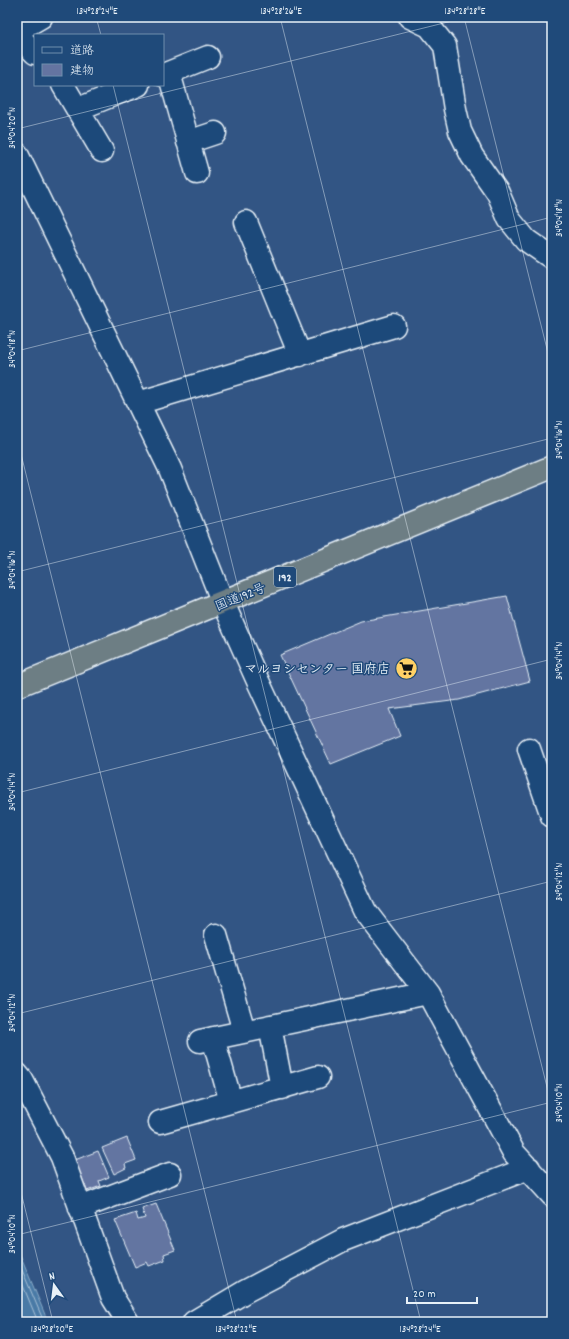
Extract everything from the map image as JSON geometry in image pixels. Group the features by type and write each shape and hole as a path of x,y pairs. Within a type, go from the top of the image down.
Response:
{"highway":[{"name":"国道192号","path":"17,686 223,603 552,467"}],"street":[{"path":"17,31 41,17"},
{"path":"410,17 429,26 445,46 454,109 460,131 472,156 498,193 509,218 526,240 552,258"},
{"path":"17,35 34,52"},
{"path":"197,173 166,74 208,57"},
{"path":"64,86 102,151"},
{"path":"78,109 136,86"},
{"path":"188,142 215,133"},
{"path":"17,154 170,469 223,603 365,911 428,993 514,1152 552,1195"},
{"path":"246,222 300,355"},
{"path":"138,403 394,326"},
{"path":"529,749 552,816"},
{"path":"216,935 244,1031"},
{"path":"231,1102 206,1039 428,993"},
{"path":"270,1026 282,1088"},
{"path":"17,1074 22,1080 62,1157 113,1298 128,1322"},
{"path":"160,1122 318,1077"},
{"path":"194,1322 246,1291 343,1240 529,1168"},
{"path":"80,1208 170,1174"}],"water":[{"path":"17,1247 48,1322 19,1322 17,1318"}],"building":[{"name":"マルヨシセンター 国府店","path":"507,596 530,681 459,700 389,709 400,736 331,764 280,655 361,621"},
{"path":"127,1138 136,1160 125,1164 126,1168 114,1174 102,1148"},
{"path":"98,1151 109,1177 99,1181 101,1186 87,1191 75,1160"},
{"path":"156,1204 175,1250 164,1254 165,1260 149,1266 147,1262 135,1267 115,1220 136,1213 138,1220 145,1218 142,1209"}],"place":[{"name":"マルヨシセンター 国府店","path":"406,668"}]}
